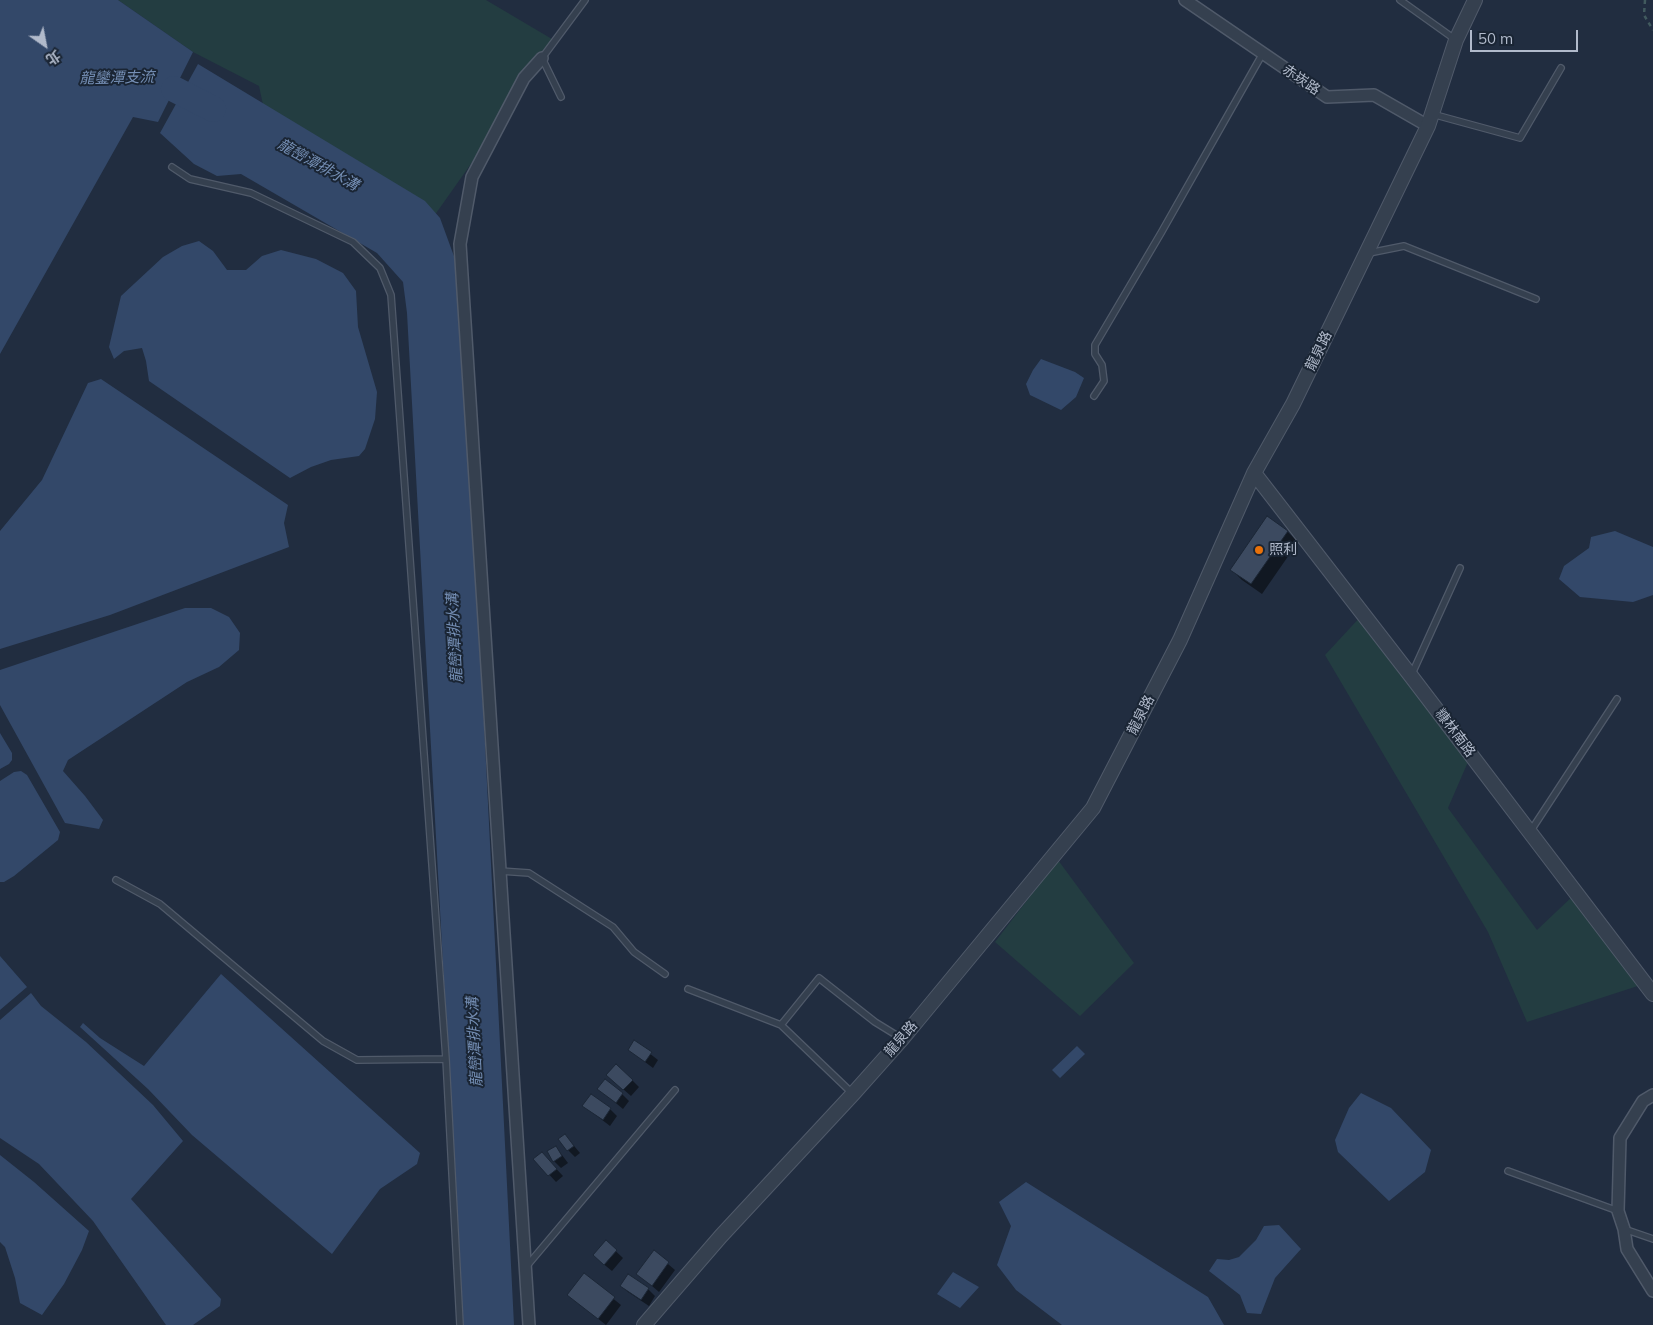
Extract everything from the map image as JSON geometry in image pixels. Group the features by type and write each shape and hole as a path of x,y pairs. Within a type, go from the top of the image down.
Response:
{"street":[{"name":"赤崁路","path":"1184,0 1327,97 1374,95 1430,120"},
{"name":"龍泉路","path":"644,1325 721,1236 902,1039 1093,808 1180,640 1254,473 1293,404 1430,120 1456,40 1475,0"},
{"path":"529,1325 460,244 472,177 524,78 542,58"},
{"name":"糠林南路","path":"1254,473 1653,994"},
{"path":"1653,1095 1643,1101 1620,1138 1618,1211 1624,1229 1627,1249 1653,1291"}],"lane":[{"path":"561,98 542,58 585,0"},
{"path":"1400,0 1456,40"},
{"path":"1094,396 1104,381 1102,365 1095,354 1095,345 1161,233 1262,53"},
{"path":"1430,120 1520,138 1561,68"},
{"path":"172,167 190,178 251,193 353,242 380,268 391,295 446,1058 460,1325"},
{"path":"1366,254 1404,246 1536,299"},
{"path":"1411,676 1460,568"},
{"path":"1530,832 1617,699"},
{"path":"500,871 529,873 538,878 613,926 634,952 665,974"},
{"path":"116,880 160,904 323,1041 357,1060 446,1058"},
{"path":"780,1026 819,978 875,1022 902,1039"},
{"path":"688,989 780,1026 853,1094"},
{"path":"524,1269 675,1090"},
{"path":"1508,1171 1618,1211"},
{"path":"1624,1229 1653,1239"}],"path":[{"path":"1645,0 1644,15 1653,30"}],"green space":[{"path":"118,0 486,0 557,42 432,219 265,114 259,86 193,52"},
{"path":"1363,614 1471,755 1448,808 1537,930 1576,893 1647,983 1527,1022 1488,932 1325,655"},
{"path":"1058,860 1134,963 1080,1016 995,942"}],"water":[{"name":"龍鑾潭支流","path":"0,0 118,0 193,52 158,122 133,117 0,354"},
{"path":"198,64 425,201 440,218 455,259 464,322 514,1325 463,1325 407,313 403,282 377,253 241,174 217,176 194,164 160,133"},
{"path":"199,241 213,251 227,270 246,270 262,256 281,250 316,259 343,273 356,291 358,327 377,392 375,419 365,449 359,456 331,460 311,467 290,478 149,381 142,348 124,351 114,359 109,347 121,296 163,257 182,246"},
{"path":"1041,359 1075,372 1084,378 1076,397 1061,410 1030,395 1026,384"},
{"path":"101,379 288,505 284,523 289,547 110,615 0,649 0,531 42,480 88,383"},
{"path":"1615,531 1653,547 1653,595 1633,602 1580,597 1559,579 1564,566 1589,548 1591,537"},
{"path":"185,608 211,608 229,617 240,633 239,650 219,667 187,682 68,760 63,771 103,820 99,829 65,823 0,705 0,670"},
{"path":"0,733 12,753 12,760 0,769"},
{"path":"21,771 27,775 60,832 58,840 14,876 4,882 0,882 0,781 14,772"},
{"path":"0,956 27,987 0,1010"},
{"path":"221,974 420,1153 417,1164 380,1189 332,1254 192,1135 148,1089 80,1027 83,1023 100,1038 144,1066"},
{"path":"31,993 41,1006 86,1042 153,1105 183,1141 131,1199 221,1299 220,1306 193,1325 166,1325 93,1221 39,1164 0,1138 0,1020"},
{"path":"1077,1046 1085,1054 1060,1078 1052,1070"},
{"path":"1361,1093 1391,1108 1431,1150 1425,1172 1389,1201 1338,1152 1335,1140 1349,1108"},
{"path":"0,1155 34,1182 89,1231 82,1250 64,1284 42,1315 20,1303 15,1278 5,1247 0,1242"},
{"path":"1026,1182 1208,1297 1224,1325 1062,1325 1016,1290 997,1265 1011,1226 999,1202"},
{"path":"1279,1225 1301,1249 1275,1278 1261,1314 1247,1313 1240,1295 1209,1271 1217,1259 1229,1260 1239,1257 1256,1240 1264,1226"},
{"path":"953,1272 979,1287 960,1308 937,1294"}],"building":[{"name":"照利","path":"1267,516 1288,531 1251,584 1230,570"},
{"path":"634,1040 652,1052 645,1062 628,1050"},
{"path":"616,1064 633,1080 623,1090 606,1075"},
{"path":"605,1079 623,1093 616,1103 597,1089"},
{"path":"591,1094 611,1108 603,1120 582,1106"},
{"path":"565,1134 574,1146 567,1151 558,1139"},
{"path":"556,1146 562,1156 553,1162 547,1151"},
{"path":"542,1152 557,1169 548,1176 533,1159"},
{"path":"606,1240 617,1250 604,1265 593,1255"},
{"path":"654,1250 669,1262 652,1286 636,1274"},
{"path":"584,1273 615,1297 598,1319 567,1295"},
{"path":"628,1274 649,1288 641,1300 620,1286"}],"waterway":[{"name":"龍巒潭排水溝","path":"174,89 213,109"}],"place":[{"name":"照利","path":"1259,550"}]}
